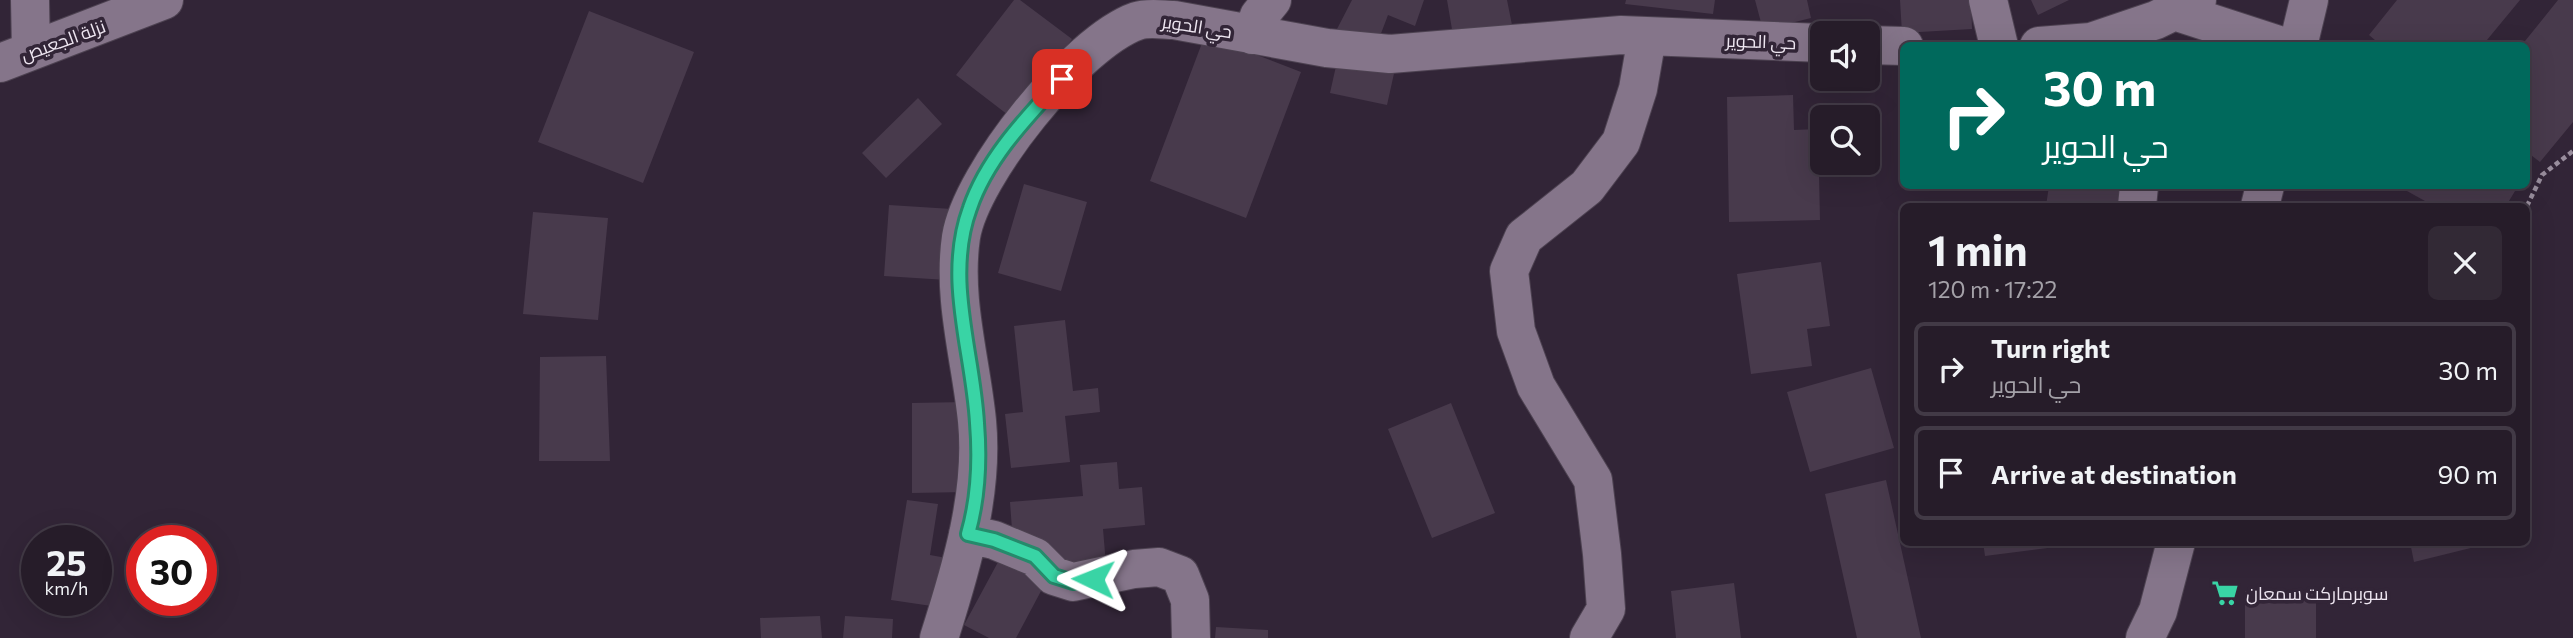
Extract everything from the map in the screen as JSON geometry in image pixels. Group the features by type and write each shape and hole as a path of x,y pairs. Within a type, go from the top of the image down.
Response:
{"street":[{"path":"16,57 30,0"},
{"name":"نزلة الجعيص","path":"16,57 164,0"},
{"path":"1252,35 1259,16 1272,0"},
{"path":"1988,0 1998,42"},
{"path":"2299,42 2309,0"},
{"name":"حي الحوير","path":"939,638 968,534 978,480 977,422 961,316 961,236 970,206 987,172 1032,111 1093,48 1135,10 1174,20 1326,48 1390,54 1621,35 1810,43"},
{"path":"2091,42 2170,19 2265,42"},
{"path":"1588,638 1605,609 1602,554 1593,480 1536,386 1516,331 1509,271 1524,237 1587,187 1621,142 1637,89 1647,37"},
{"path":"1880,45 1900,46"},
{"path":"968,534 994,540 1035,556 1054,576 1073,582 1134,569 1159,567 1180,575 1190,600 1191,638"},
{"path":"2149,546 2166,580"},
{"path":"2146,638 2158,611 2175,546"}],"path":[{"path":"2528,203 2542,176 2573,151"}],"building":[{"path":"1014,0 1020,0 1072,39 1012,118 956,75"},
{"path":"1352,0 1424,0 1415,26 1388,15 1377,44 1337,29"},
{"path":"1447,0 1507,0 1513,30 1454,41"},
{"path":"1626,0 1715,0 1713,14 1625,4"},
{"path":"1755,0 1807,0 1811,18 1763,30"},
{"path":"1900,0 1971,0 1972,29 1902,33"},
{"path":"2031,0 2069,0 2038,15"},
{"path":"2397,0 2520,0 2485,42 2377,42 2369,35"},
{"path":"2558,0 2573,0 2573,122 2540,162 2530,154 2530,42 2524,42"},
{"path":"589,11 694,52 643,183 538,142"},
{"path":"1205,35 1301,72 1246,218 1150,181"},
{"path":"1338,57 1395,69 1387,105 1330,93"},
{"path":"1793,95 1794,130 1810,129 1810,175 1819,175 1820,220 1729,222 1727,97"},
{"path":"918,98 942,124 886,178 862,153"},
{"path":"1024,184 1087,202 1061,291 998,273"},
{"path":"2049,189 2125,189 2122,203 2046,203"},
{"path":"2403,189 2516,189 2508,203 2429,203"},
{"path":"889,205 952,209 947,280 884,276"},
{"path":"533,212 608,218 598,320 523,314"},
{"path":"1821,262 1830,326 1807,329 1812,366 1751,374 1737,274"},
{"path":"1065,320 1073,391 1098,388 1100,412 1065,416 1070,462 1011,468 1005,414 1023,412 1014,326"},
{"path":"606,356 610,461 539,461 540,357"},
{"path":"1871,368 1894,448 1810,472 1787,392"},
{"path":"966,402 966,492 912,493 912,403"},
{"path":"1451,403 1495,513 1432,538 1388,429"},
{"path":"1117,462 1119,489 1142,487 1145,525 1103,529 1106,565 1049,569 1047,541 1013,543 1010,502 1083,496 1080,465"},
{"path":"1886,480 1921,638 1857,638 1825,494"},
{"path":"907,500 938,504 930,555 952,559 945,608 891,600"},
{"path":"1984,546 2062,546 1985,556"},
{"path":"2411,546 2479,546 2414,562"},
{"path":"1004,551 1049,576 1016,638 989,638 964,625"},
{"path":"1734,583 1741,638 1676,638 1671,591"},
{"path":"2245,591 2316,591 2316,638 2245,638"},
{"path":"820,616 822,638 761,638 760,618"},
{"path":"845,616 893,619 892,638 843,638"},
{"path":"1216,627 1268,630 1268,638 1215,638"}],"place":[{"name":"سوبرماركت سمعان","path":"2225,593"}],"route":[{"path":"1062,79 1032,111 987,172 970,206 961,236 961,316 977,422 978,480 968,534 994,540 1035,556 1054,576 1073,582 1093,579"}]}
